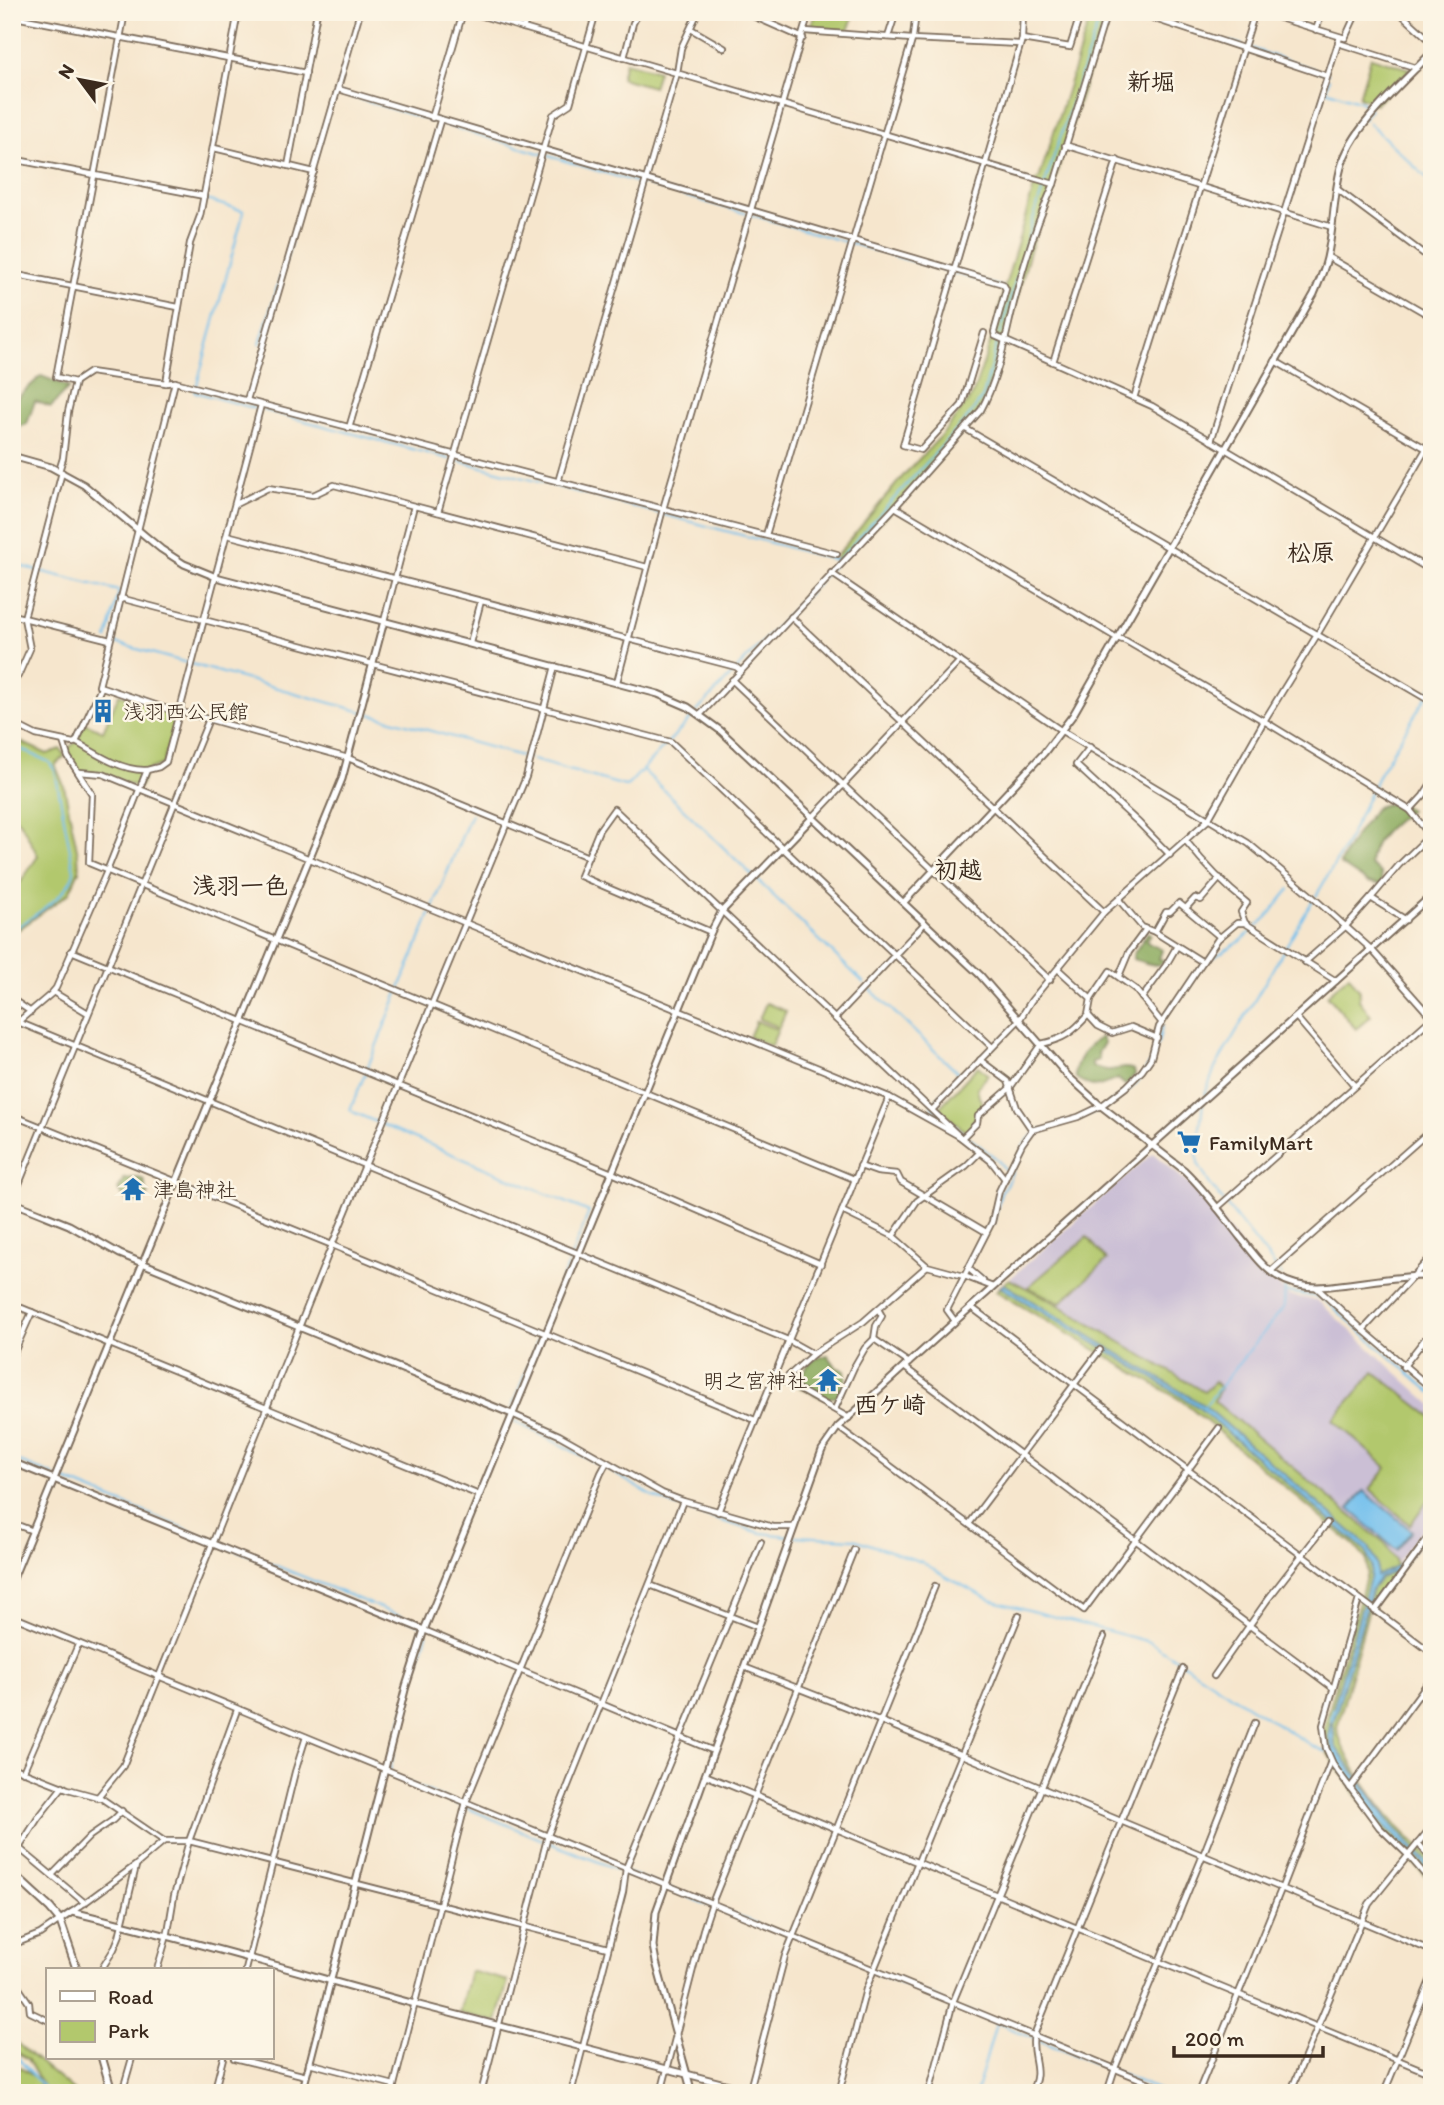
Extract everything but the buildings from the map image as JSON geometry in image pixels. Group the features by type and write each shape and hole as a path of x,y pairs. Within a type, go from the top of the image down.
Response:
{"main road":[{"path":"12,1873 60,1920 76,1968"},
{"path":"103,2060 112,2093"}],"street":[{"path":"75,382 56,377 125,12"},
{"path":"166,383 190,243 200,216 239,12"},
{"path":"288,166 317,12"},
{"path":"247,400 360,12"},
{"path":"432,118 463,12"},
{"path":"469,12 1053,184"},
{"path":"523,28 528,12"},
{"path":"438,512 554,115 570,104 596,12"},
{"path":"624,58 633,23 639,12"},
{"path":"558,482 677,73 681,48 698,12"},
{"path":"744,12 803,38"},
{"path":"617,682 663,509 809,12"},
{"path":"888,37 896,12"},
{"path":"766,535 912,39 916,12"},
{"path":"984,333 959,410 921,450 903,445 1021,41 1023,12"},
{"path":"805,31 912,39 1021,41 1070,47 1081,12"},
{"path":"700,715 966,429 988,398 1014,300 1107,12"},
{"path":"1133,12 1327,76"},
{"path":"1134,398 1258,12 1316,30 1417,68"},
{"path":"1316,30 1322,12"},
{"path":"1339,40 1345,38 1357,12"},
{"path":"1399,12 1432,42"},
{"path":"13,27 15,15 306,73"},
{"path":"691,29 724,48"},
{"path":"1211,441 1339,40"},
{"path":"904,902 1044,754 1062,731 1314,294 1328,257 1341,165 1357,133 1432,52"},
{"path":"338,89 1003,284 1006,289 995,336 1152,406 1432,571"},
{"path":"349,428 440,121"},
{"path":"1065,145 1332,228"},
{"path":"214,148 314,172"},
{"path":"12,159 204,196"},
{"path":"1053,362 1117,160"},
{"path":"1337,189 1432,260"},
{"path":"1328,257 1432,317"},
{"path":"12,274 178,307"},
{"path":"1004,297 1014,300"},
{"path":"1275,361 1429,450"},
{"path":"12,683 30,649 24,618 60,472 75,382 90,372 175,382 836,554"},
{"path":"76,742 101,688 99,686 120,598 175,382"},
{"path":"12,723 36,735 73,744 76,742 131,769 147,770 166,762 261,405"},
{"path":"966,429 1432,702"},
{"path":"932,1110 1020,1018 1104,912 1208,820 1264,721 1429,450 1432,439"},
{"path":"12,456 60,472 98,495 173,557 216,577 617,682 658,694 700,715 721,731 980,975 1068,1076 1101,1106 1184,1170 1251,1252 1271,1272 1299,1285 1317,1287 1414,1275 1432,1276"},
{"path":"235,505 268,488 313,495 334,485 647,567"},
{"path":"12,1581 338,788 414,506"},
{"path":"895,507 1264,721 1410,810 1431,836 1399,865 1346,927 1305,962"},
{"path":"227,534 736,667 741,671"},
{"path":"831,573 1062,731 1248,843 1372,950 1432,1018 1217,1208"},
{"path":"120,598 671,742 992,1047"},
{"path":"470,643 481,601"},
{"path":"12,615 110,640"},
{"path":"791,617 1104,912"},
{"path":"302,2093 406,1686 424,1630 711,932 722,911 960,661"},
{"path":"97,1798 123,1766 332,1245 526,777 555,666"},
{"path":"732,680 1050,980"},
{"path":"101,688 348,758 588,857"},
{"path":"209,719 12,1201 69,1225 114,1251 559,1435 662,1493 773,1527 793,1527"},
{"path":"63,741 68,757 92,794 89,863 854,1180"},
{"path":"1090,747 1076,765 1170,855"},
{"path":"12,1027 53,992 107,871 147,770"},
{"path":"78,772 97,772 889,1097 960,1137 991,1161 1005,1179"},
{"path":"1410,810 1432,782"},
{"path":"711,932 580,876 599,830 614,809 960,1137"},
{"path":"1186,841 1247,903 1241,912 1245,923"},
{"path":"1186,908 1195,898 1201,900 1220,878"},
{"path":"692,2093 653,1946 656,1912 822,1450 838,1427 991,1287 1153,1146 1432,895"},
{"path":"1371,898 1406,920"},
{"path":"1119,900 1142,927 1155,932 1202,962"},
{"path":"1155,932 1166,912 1170,912 1180,903 1220,937"},
{"path":"836,1017 925,923"},
{"path":"956,1321 947,1310 992,1222 999,1191 1031,1130 1078,1117 1101,1106 1142,1071 1151,1058 1162,1023 1220,937 1237,923 1245,923 1336,981"},
{"path":"1119,977 1129,952 1146,929"},
{"path":"1142,998 1167,965 1177,946"},
{"path":"71,951 612,1173 821,1264"},
{"path":"1058,969 1091,999"},
{"path":"960,1137 976,1123 978,1116 1010,1088 1041,1044 1063,1038 1075,1030 1088,1015 1091,999 1110,971 1135,989 1162,1023"},
{"path":"53,992 89,1013"},
{"path":"12,999 31,1012"},
{"path":"1088,1015 1098,1026 1112,1033 1131,1027 1157,1038"},
{"path":"1296,1017 1354,1085"},
{"path":"18,1022 788,1340 813,1354"},
{"path":"980,1059 1008,1081 1017,1108 1031,1130"},
{"path":"718,1512 889,1097"},
{"path":"12,1115 755,1420"},
{"path":"1271,1272 1432,1129"},
{"path":"893,1236 917,1201 981,1152"},
{"path":"860,1166 877,1172 897,1174 901,1182 986,1232"},
{"path":"842,1211 893,1236 927,1266 991,1287"},
{"path":"1363,1331 1432,1256"},
{"path":"784,1380 813,1354 863,1322 927,1266"},
{"path":"968,1268 991,1287"},
{"path":"1317,1287 1363,1331 1432,1389"},
{"path":"12,1304 479,1495"},
{"path":"971,1307 1432,1653"},
{"path":"835,1409 854,1367 874,1339 876,1326 882,1316 878,1309"},
{"path":"12,1357 32,1312"},
{"path":"1404,1367 1432,1329"},
{"path":"874,1339 1021,1456 1333,1688"},
{"path":"969,1524 1100,1350"},
{"path":"773,1375 849,1418"},
{"path":"838,1427 1084,1610 1219,1428"},
{"path":"12,1462 714,1751"},
{"path":"392,2093 466,1802 607,1462"},
{"path":"481,2093 548,1835 683,1501"},
{"path":"12,1523 33,1531"},
{"path":"1214,1676 1327,1523"},
{"path":"1373,1610 1432,1533"},
{"path":"571,2093 626,1868 761,1542"},
{"path":"661,2093 712,1903 757,1797 854,1550"},
{"path":"650,1585 758,1627"},
{"path":"750,2092 785,1956 935,1586"},
{"path":"1360,1600 1323,1725 1326,1748 1331,1761 1378,1827 1432,1882"},
{"path":"839,2093 866,1989 1019,1615"},
{"path":"12,1616 1174,2093"},
{"path":"929,2093 953,2002 1104,1637"},
{"path":"23,1772 78,1644"},
{"path":"744,1667 881,1721 1432,1951"},
{"path":"1030,2093 1037,2071 1032,2044 1034,2035 1183,1670"},
{"path":"1350,1788 1432,1677"},
{"path":"157,1968 189,1841 237,1710"},
{"path":"1107,2093 1255,1723"},
{"path":"246,1968 306,1737"},
{"path":"1198,2093 1331,1761"},
{"path":"12,1767 101,1798 164,1841 189,1841 608,1948"},
{"path":"705,1775 1432,2074"},
{"path":"12,1854 63,1786"},
{"path":"52,1875 90,1836 122,1811"},
{"path":"1290,2093 1369,1904 1432,1826"},
{"path":"12,1945 40,1934 136,1865 164,1841"},
{"path":"1418,1843 1432,1860"},
{"path":"19,1848 85,1903"},
{"path":"102,1968 114,1949 136,1865"},
{"path":"72,1912 760,2093"},
{"path":"1384,2093 1432,1976"},
{"path":"12,1978 29,2003 30,2012 46,2020"},
{"path":"122,2093 131,2060"},
{"path":"214,2093 222,2060"},
{"path":"242,2060 306,2076"},
{"path":"309,2063 394,2085"}],"shaded area":[{"path":"1153,1153 1203,1196 1253,1262 1290,1296 1317,1300 1432,1405 1432,1516 1397,1563 1190,1392 1005,1283"}],"green space":[{"path":"816,12 854,14 848,31 810,28"},
{"path":"1092,12 1107,12 1029,254 1007,336 981,410 895,507 835,563 837,555 903,476 941,436 972,396 994,332 1036,180 1039,179"},
{"path":"1371,57 1410,69 1376,104 1359,97"},
{"path":"625,62 658,71 653,87 621,78"},
{"path":"41,376 69,387 51,407 35,401 27,424 19,427 12,419 12,403"},
{"path":"119,694 177,713 163,764 147,770 139,788 97,772 78,772 67,749 76,742 85,723 103,731"},
{"path":"12,738 47,754 61,749 65,756 55,765 64,786 79,871 69,893 12,934 12,895 38,856 22,825 12,814 12,749 18,751 12,747"},
{"path":"1385,804 1400,804 1410,810 1383,833 1371,856 1370,865 1381,873 1382,885 1367,882 1340,864 1352,841 1375,809"},
{"path":"1148,932 1151,934 1146,941 1162,950 1159,959 1166,961 1163,963 1150,964 1133,959"},
{"path":"1349,975 1360,991 1359,1000 1371,1016 1356,1029 1327,995"},
{"path":"766,1003 786,1011 771,1046 749,1037 756,1021 776,1029 776,1026 759,1019"},
{"path":"1101,1037 1104,1043 1098,1053 1099,1060 1092,1062 1092,1067 1134,1070 1135,1075 1125,1085 1118,1079 1101,1086 1093,1086 1076,1078 1076,1066 1082,1054"},
{"path":"978,1066 988,1075 977,1088 984,1106 967,1133 939,1108"},
{"path":"124,1179 144,1180 149,1195 141,1203 128,1200 118,1190"},
{"path":"1087,1237 1107,1260 1060,1303 1028,1287"},
{"path":"1009,1279 1052,1301 1204,1392 1215,1382 1220,1388 1214,1401 1386,1545 1395,1560 1397,1574 1368,1612 1337,1728 1347,1754 1374,1798 1432,1860 1432,1883 1379,1827 1328,1754 1323,1732 1367,1573 1366,1559 1354,1545 1182,1401 996,1291"},
{"path":"828,1355 837,1368 845,1370 846,1378 839,1396 825,1399 799,1387 808,1365 815,1359"},
{"path":"1374,1372 1432,1417 1432,1494 1410,1525 1370,1489 1387,1468 1333,1420"},
{"path":"470,1971 508,1981 497,2022 459,2013"},
{"path":"12,2039 76,2093 47,2093 27,2059 12,2049"},
{"path":"16,2065 36,2078 43,2093 12,2093 12,2066"}],"water":[{"path":"1004,1284 1205,1406 1369,1547 1377,1564 1377,1576 1398,1566 1432,1520 1432,1525 1400,1569 1380,1578 1372,1589 1333,1724 1335,1746 1392,1825 1432,1867 1432,1875 1412,1851 1374,1815 1334,1758 1328,1735 1370,1578 1371,1566 1366,1551 1198,1407 1000,1287"},
{"path":"1364,1491 1412,1531 1396,1550 1349,1509"}],"waterway":[{"path":"1000,335 1033,219 1102,12"},
{"path":"1145,12 1162,19"},
{"path":"1230,42 1242,45"},
{"path":"1247,47 1328,74"},
{"path":"1329,79 1326,90 1361,102 1371,110 1363,118 1365,119"},
{"path":"339,93 642,184"},
{"path":"1369,123 1432,183"},
{"path":"647,185 1002,287"},
{"path":"206,200 244,211 195,392 257,409"},
{"path":"260,344 291,242"},
{"path":"533,760 628,785 971,414 983,396 998,340"},
{"path":"263,410 450,459"},
{"path":"456,460 836,560"},
{"path":"12,564 119,591 107,639"},
{"path":"112,642 528,758"},
{"path":"1316,896 1344,848 1380,772 1432,687"},
{"path":"12,745 49,762 55,771 74,871 71,880 58,897 12,930"},
{"path":"644,771 864,983"},
{"path":"400,988 471,814"},
{"path":"1204,963 1241,941 1267,917 1290,889"},
{"path":"1205,1094 1215,1068 1313,900"},
{"path":"868,987 960,1075 931,1105 962,1133"},
{"path":"367,1069 398,993"},
{"path":"1106,1106 1128,1091 1144,1073 1155,1052 1162,1026"},
{"path":"365,1074 350,1110 589,1212 542,1329"},
{"path":"1203,1103 1198,1163 1209,1183 1282,1275"},
{"path":"1090,1114 1101,1109"},
{"path":"1057,1125 1072,1121"},
{"path":"1023,1147 1041,1129"},
{"path":"967,1136 997,1159 1007,1172"},
{"path":"993,1224 1001,1192 1009,1180 1017,1158"},
{"path":"978,1274 994,1284"},
{"path":"1204,1407 1284,1307 1285,1284"},
{"path":"1287,1292 1320,1297 1326,1301 1432,1393"},
{"path":"511,1410 540,1334"},
{"path":"509,1416 508,1418 597,1463 654,1497 678,1507"},
{"path":"12,1459 53,1475"},
{"path":"58,1477 422,1625"},
{"path":"683,1509 761,1533 789,1536"},
{"path":"795,1536 854,1539 922,1562 990,1600 1150,1642 1243,1703 1326,1752"},
{"path":"427,1634 397,1736 389,1775 663,1887"},
{"path":"1331,1721 1333,1709"},
{"path":"668,1888 708,1905"},
{"path":"713,1907 757,1924"},
{"path":"875,1973 942,2000"},
{"path":"966,2010 1166,2093"},
{"path":"976,2093 996,2024"},
{"path":"12,2051 48,2093"}],"place":[{"name":"浅羽西公民館","path":"103,711"},
{"name":"FamilyMart","path":"1189,1142"},
{"name":"津島神社","path":"133,1189"},
{"name":"明之宮神社","path":"828,1380"}],"district":[{"name":"新堀","path":"1151,81"},
{"name":"松原","path":"1311,552"},
{"name":"初越","path":"958,869"},
{"name":"浅羽一色","path":"240,885"},
{"name":"西ケ崎","path":"890,1404"}]}
